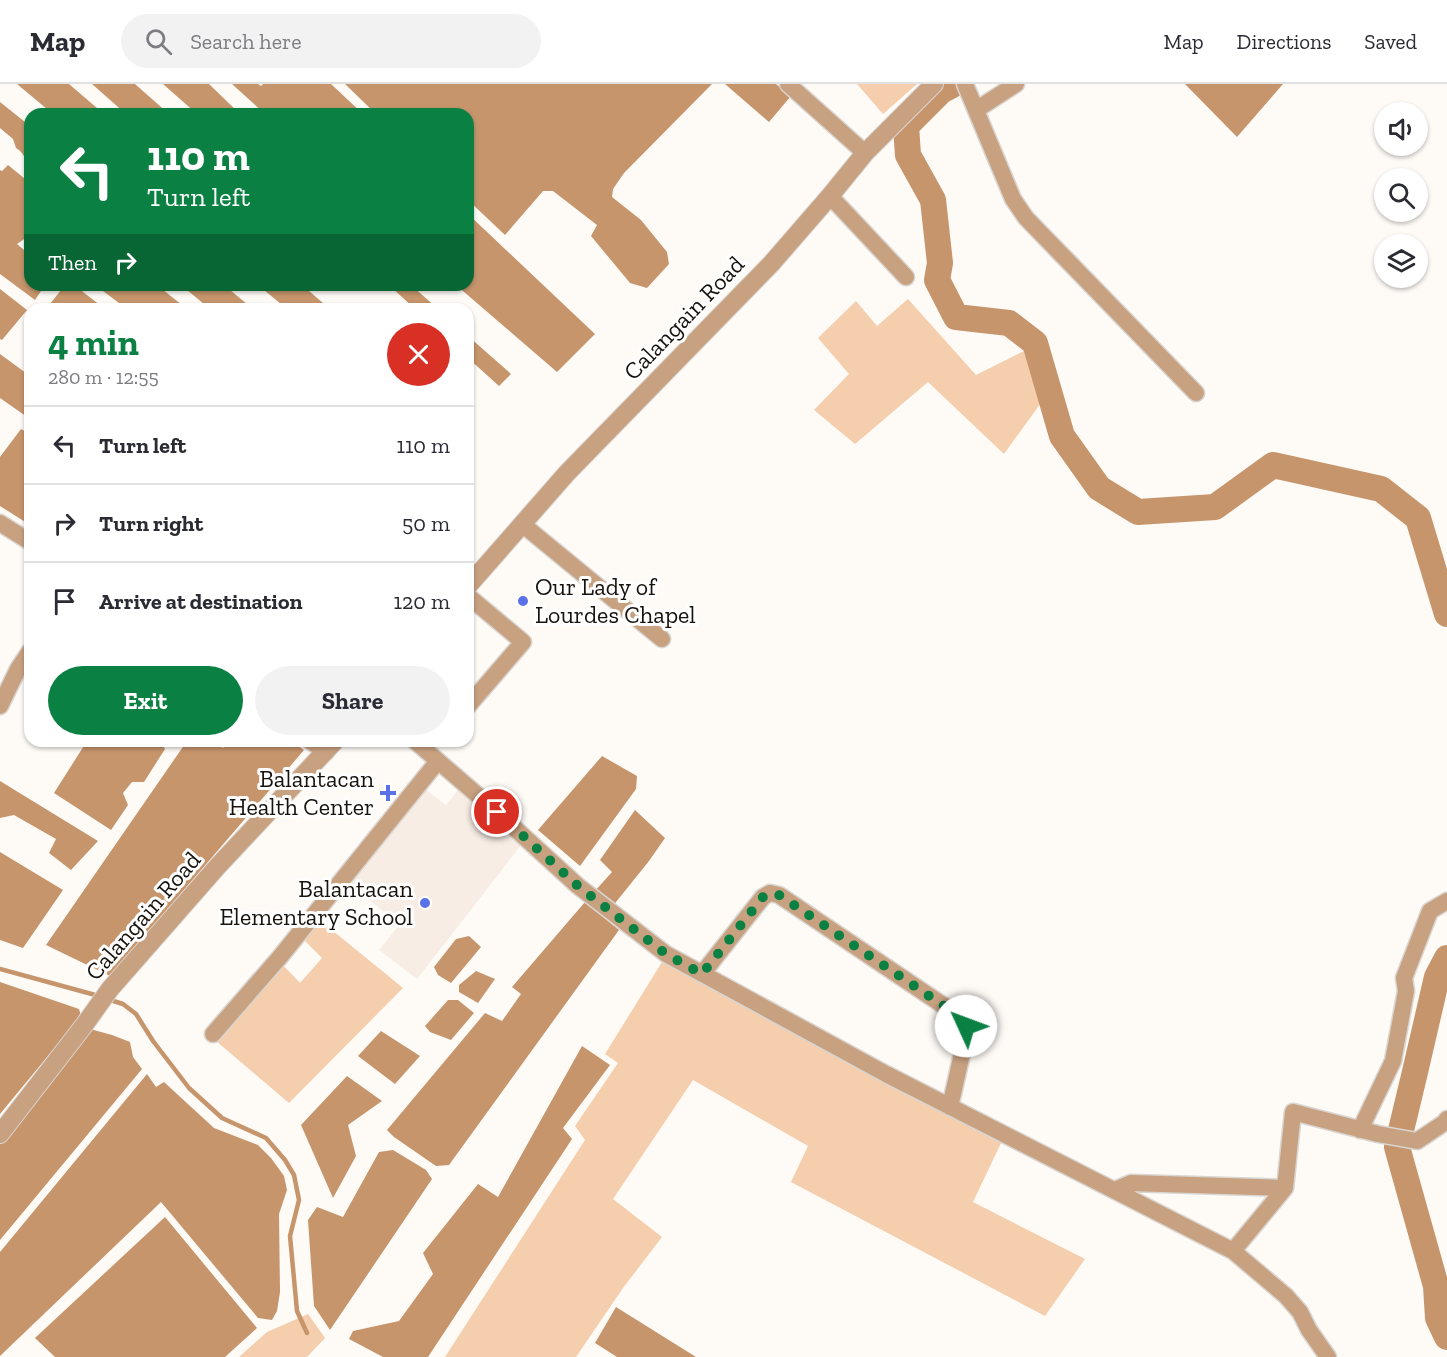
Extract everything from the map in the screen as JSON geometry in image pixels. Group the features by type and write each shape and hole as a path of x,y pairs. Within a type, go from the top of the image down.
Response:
{"street":[{"path":"788,84 865,153"},
{"name":"Calangain Road","path":"474,579 567,473 771,264 865,153 934,84"},
{"path":"976,110 1016,84"},
{"path":"966,86 1013,199 1026,218 1196,393"},
{"path":"830,196 906,277"},
{"path":"0,522 24,538"},
{"path":"522,524 662,639"},
{"path":"474,601 523,642 474,699"},
{"path":"0,706 24,660"},
{"name":"Calangain Road","path":"0,1134 86,1024 110,989 216,867 330,747"},
{"path":"213,1034 280,957 435,751 578,886 666,954 886,1074 1233,1251 1286,1296 1300,1312 1328,1357"},
{"path":"702,974 763,897 770,893 779,895 956,1014 966,1026 966,1036 950,1107"},
{"path":"1360,1130 1393,1061 1406,991 1404,978 1430,911 1447,901"},
{"path":"1233,1251 1285,1188 1293,1112 1360,1130 1417,1141 1447,1119"},
{"path":"1115,1190 1131,1183 1285,1188"}],"shaded area":[{"path":"17,84 69,84 97,108 46,108"},
{"path":"92,84 135,84 162,108 119,108"},
{"path":"163,84 209,84 234,108 190,108"},
{"path":"232,84 261,86 263,84 331,84 357,108 258,108"},
{"path":"345,84 712,84 624,173 613,189 612,197 641,220 667,252 669,264 647,288 630,283 591,236 597,225 553,191 543,191 505,235 474,206 474,108 370,108"},
{"path":"725,84 776,84 791,96 769,122"},
{"path":"857,84 917,84 883,114"},
{"path":"1185,84 1283,84 1237,137"},
{"path":"0,102 24,121 24,156 16,148 13,139 0,128"},
{"path":"8,165 24,178 24,239 17,244 24,250 24,291 41,291 35,300 0,274 0,170 2,171"},
{"path":"474,220 595,334 557,372 463,291 474,291"},
{"path":"0,289 24,308 24,314 2,340 0,339"},
{"path":"60,291 82,291 97,303 51,303"},
{"path":"103,291 164,291 180,303 119,303"},
{"path":"188,291 231,291 246,303 203,303"},
{"path":"265,291 309,291 323,303 280,303"},
{"path":"396,291 418,291 431,303 408,303"},
{"path":"908,299 976,375 1030,348 1043,400 1004,454 928,382 855,444 814,410 849,374 818,338 856,301 877,326"},
{"path":"474,341 511,374 499,386 474,363"},
{"path":"0,354 24,372 24,415 0,398"},
{"path":"21,429 24,431 24,521 0,506 0,457"},
{"path":"83,747 164,747 165,749 144,782 132,782 123,793 128,805 111,830 54,793"},
{"path":"183,747 300,747 304,750 110,976 46,945"},
{"path":"602,756 637,776 636,789 580,866 538,830"},
{"path":"0,781 98,841 71,870 49,853 56,839 14,815 0,818"},
{"name":"Balantacan Elementary School","path":"425,789 446,805 459,789 522,844 417,979 379,950 400,924 346,882"},
{"path":"635,810 665,838 612,907 594,892 612,872 600,860"},
{"path":"0,852 63,890 23,948 0,940"},
{"path":"585,902 619,930 449,1165 436,1166 387,1130 485,1013 502,1021 521,994 512,987"},
{"path":"316,917 403,988 289,1103 215,1040 280,962 300,983 322,958 302,938"},
{"path":"469,936 481,947 451,983 438,975 434,967 456,939"},
{"path":"662,962 1002,1141 973,1202 1085,1259 1045,1316 791,1182 808,1146 693,1080 613,1199 662,1237 623,1288 576,1357 445,1357 585,1140 575,1126 618,1063 605,1054"},
{"path":"476,971 495,979 478,1003 459,992 459,985"},
{"path":"0,982 79,1009 81,1016 0,1114"},
{"path":"448,1000 458,1000 474,1013 451,1040 430,1032 425,1026"},
{"path":"90,1029 130,1042 133,1057 142,1069 0,1240 0,1142"},
{"path":"381,1031 420,1056 395,1084 358,1056"},
{"path":"582,1046 610,1065 563,1128 572,1139 428,1357 383,1357 349,1339 353,1331 399,1321 433,1274 423,1253 478,1184 498,1197"},
{"path":"147,1074 156,1087 164,1082 214,1128 258,1145 284,1176 287,1190 279,1214 280,1292 277,1311 272,1320 258,1318 161,1202 0,1356 0,1252"},
{"path":"347,1076 382,1101 348,1125 356,1156 333,1198 301,1125"},
{"path":"393,1150 426,1170 432,1179 330,1330 314,1306 308,1220 317,1207 343,1217 379,1152"},
{"path":"165,1217 257,1328 225,1357 55,1357 35,1338"},
{"path":"616,1307 696,1357 617,1357 595,1343"},
{"path":"308,1314 325,1338 307,1357 239,1357 267,1332"}],"waterway":[{"path":"954,84 941,91 906,126 908,155 933,200 940,263 937,280 956,317 1009,323 1035,343 1062,436 1099,488 1138,512 1215,507 1273,465 1381,489 1418,518 1447,614"},
{"path":"1447,958 1437,977 1397,1147 1436,1286 1438,1318 1447,1337"},
{"path":"0,969 99,996"},
{"path":"107,999 123,1004 136,1014 153,1041 189,1088 222,1118 266,1138 285,1160 294,1175 299,1200 290,1236 297,1311 307,1333"}],"place":[{"name":"Our Lady of Lourdes Chapel","path":"523,601"},
{"name":"Balantacan Health Center","path":"388,793"},
{"name":"Balantacan Elementary School","path":"425,903"}],"route":[{"path":"497,812 578,886 666,954 702,974 763,897 770,893 779,895 956,1014 966,1026"}]}
